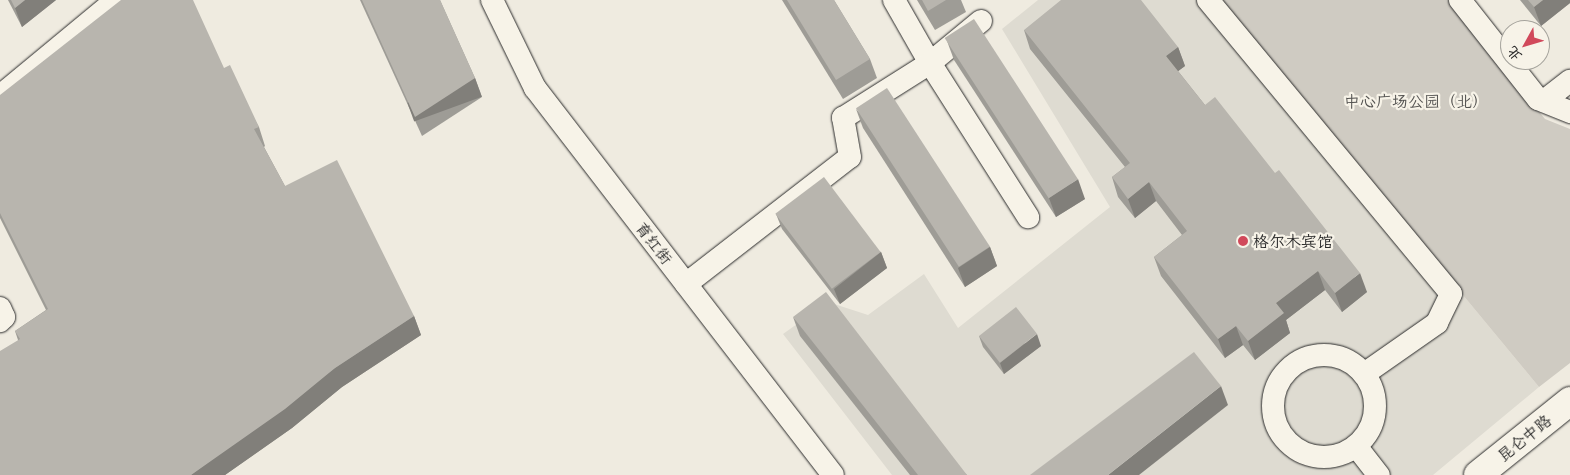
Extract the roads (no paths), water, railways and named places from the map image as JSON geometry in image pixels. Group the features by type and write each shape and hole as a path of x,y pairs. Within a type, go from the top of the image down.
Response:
{"main road":[{"name":"昆仑中路","path":"1478,475 1570,400"}],"street":[{"path":"0,96 116,0"},
{"name":"育红街","path":"492,0 535,88 833,475"},
{"path":"894,0 930,63 1028,217"},
{"path":"1208,0 1451,294 1437,323 1364,374"},
{"path":"1460,0 1538,99 1570,112"},
{"path":"686,284 850,157 843,118 930,63 981,21"},
{"path":"1544,102 1570,81"},
{"path":"0,308 4,318 0,320"},
{"path":"1317,355 1334,356 1351,362 1364,374 1372,388 1376,404 1374,420 1367,434 1356,446 1342,454 1326,457 1310,455 1296,449 1284,438 1275,422 1273,404 1276,387 1286,372 1300,361 1317,355"},
{"path":"1356,446 1379,475"}],"place":[{"name":"格尔木宾馆","path":"1243,241"}],"park label":[{"name":"中心广场公园（北）","path":"1416,101"}]}
